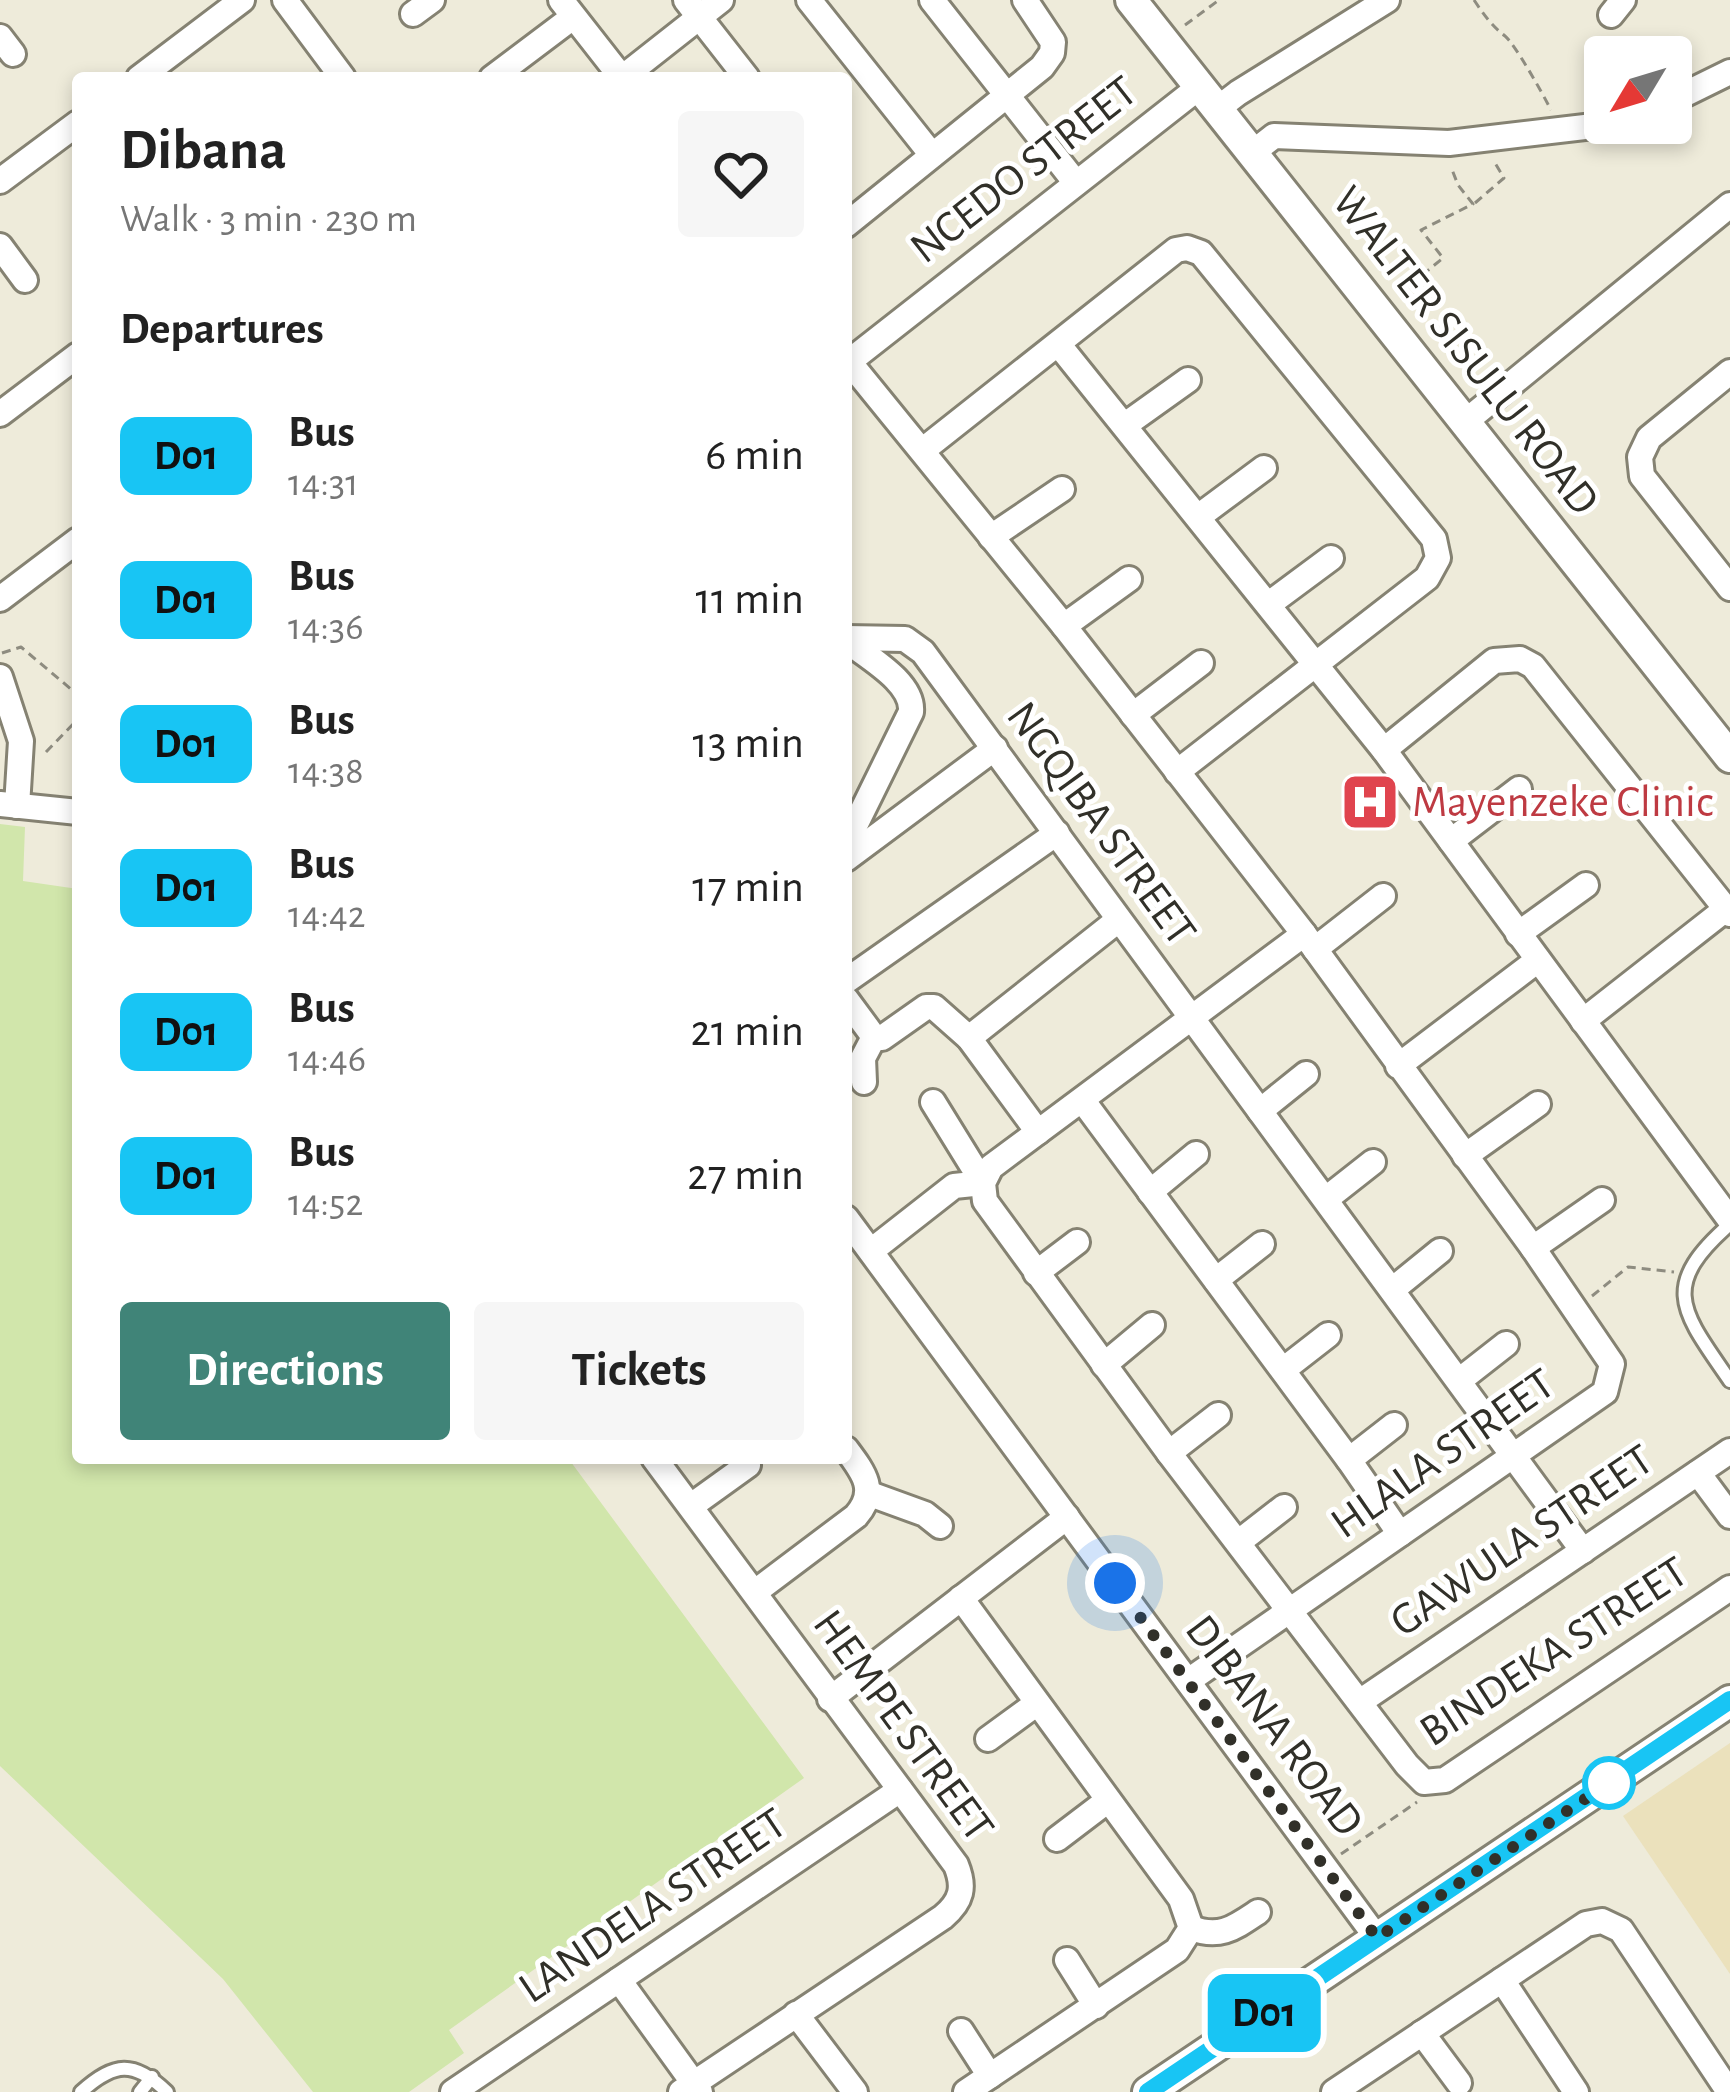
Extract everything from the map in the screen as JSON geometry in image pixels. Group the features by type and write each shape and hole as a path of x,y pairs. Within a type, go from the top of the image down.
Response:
{"street":[{"path":"147,72 242,0"},
{"path":"285,0 339,72"},
{"path":"628,72 693,9 721,0"},
{"path":"809,0 932,154"},
{"path":"932,0 1076,183"},
{"path":"852,214 1042,68 1053,42 1025,0"},
{"name":"WALTER SISULU ROAD","path":"1131,0 1730,757"},
{"name":"NCEDO STREET","path":"852,357 1076,183 1207,99 1387,0"},
{"path":"498,72 567,8 617,72"},
{"path":"693,9 742,72"},
{"path":"166,57 178,72"},
{"path":"1692,91 1730,72"},
{"path":"1251,154 1274,136 1448,143 1584,128"},
{"path":"0,181 72,134"},
{"path":"1465,422 1730,206"},
{"path":"0,246 25,280"},
{"path":"923,450 1176,250 1187,248 1201,253 1434,539 1438,558 1427,578 1177,772"},
{"path":"1059,345 1384,750 1730,1222"},
{"path":"0,414 72,360"},
{"name":"HLALA STREET","path":"852,367 1064,626 1309,942 1612,1364 1609,1386 1188,1682"},
{"path":"1730,372 1648,438 1640,458 1642,476 1730,588"},
{"path":"1125,425 1188,380"},
{"path":"1198,517 1264,468"},
{"path":"991,537 1062,489"},
{"path":"0,599 72,545"},
{"path":"1269,604 1331,558"},
{"path":"1064,626 1129,579"},
{"name":"NGQIBA STREET","path":"852,639 905,639 923,652 1582,1551"},
{"path":"852,644 912,700 911,712 852,832"},
{"path":"1384,750 1494,661 1520,659 1533,666 1728,911 1583,1021"},
{"path":"1133,715 1201,663"},
{"path":"0,677 21,741 20,779 9,806 72,811"},
{"path":"852,855 995,748"},
{"path":"1451,841 1519,789"},
{"path":"852,977 1057,833"},
{"path":"1518,934 1586,885"},
{"path":"871,1251 955,1186 983,1183 991,1167 1192,1018 1383,896"},
{"path":"969,1038 1118,920"},
{"path":"1398,1066 1538,961"},
{"path":"852,1007 874,1037 882,1038 926,1007 934,1007 969,1038 1038,1132"},
{"path":"864,1082 863,1058 874,1037"},
{"path":"1261,1111 1306,1074"},
{"path":"1083,1101 1400,1534"},
{"name":"BINDEKA STREET","path":"933,1102 983,1183 985,1201 1036,1273 1424,1782 1445,1780 1730,1588"},
{"path":"1465,1156 1538,1104"},
{"path":"1150,1192 1196,1154"},
{"path":"1325,1198 1373,1162"},
{"path":"1533,1248 1602,1200"},
{"name":"DIBANA ROAD","path":"852,1226 1377,1938"},
{"path":"1036,1273 1077,1242"},
{"path":"1216,1280 1262,1244"},
{"path":"1393,1290 1440,1251"},
{"path":"1104,1365 1152,1325"},
{"path":"1282,1370 1328,1335"},
{"path":"1460,1380 1506,1344"},
{"path":"1169,1453 1218,1415"},
{"path":"1349,1460 1394,1425"},
{"name":"GAWULA STREET","path":"1360,1701 1730,1451"},
{"path":"755,1592 856,1516 870,1494 852,1458"},
{"name":"HEMPE STREET","path":"660,1464 956,1864 962,1894 943,1917 691,2089"},
{"path":"691,1506 748,1465"},
{"path":"1698,1473 1730,1516"},
{"path":"870,1494 925,1514 940,1526"},
{"path":"1240,1541 1284,1507"},
{"path":"830,1699 1067,1517"},
{"path":"962,1598 1181,1899 1191,1928 1209,1935 1223,1933 1258,1912"},
{"path":"1148,2092 1730,1701"},
{"path":"988,1738 1036,1704"},
{"name":"LANDELA STREET","path":"453,2092 900,1790"},
{"path":"1057,1839 1107,1801"},
{"path":"1334,2092 1586,1924 1611,1923 1621,1930 1729,2092"},
{"path":"966,2092 1177,1950 1191,1928"},
{"path":"1067,1960 1096,2006"},
{"path":"619,1980 691,2089"},
{"path":"1502,1980 1576,2092"},
{"path":"796,2014 854,2092"},
{"path":"961,2031 990,2076"},
{"path":"1422,2033 1459,2084"}],"lane":[{"path":"1730,1222 1685,1274 1684,1305 1730,1381"},
{"path":"81,2092 100,2075 126,2067 152,2078 167,2092"},
{"path":"140,2092 152,2078"}],"path":[{"path":"1184,26 1219,0"},
{"path":"1474,0 1497,33 1505,36 1552,112"},
{"path":"1399,294 1443,259 1420,230 1474,204 1504,178 1481,141"},
{"path":"1448,143 1458,185 1474,204"},
{"path":"0,654 20,647 72,690"},
{"path":"20,779 72,725"},
{"path":"1576,1308 1628,1267 1685,1274"},
{"path":"1325,1866 1418,1802 1424,1782"}],"green space":[{"path":"0,824 25,827 23,881 72,888 72,1464 572,1464 804,1778 449,2030 464,2053 409,2092 313,2092 223,1979 0,1766"}],"sand":[{"path":"1730,1743 1730,1974 1623,1816"}],"bus line":[{"name":"D01","path":"1148,2092 1730,1700"}],"place":[{"name":"Mayenzeke Clinic","path":"1370,802"}],"route":[{"path":"1115,1583 1377,1938 1609,1783"}]}
